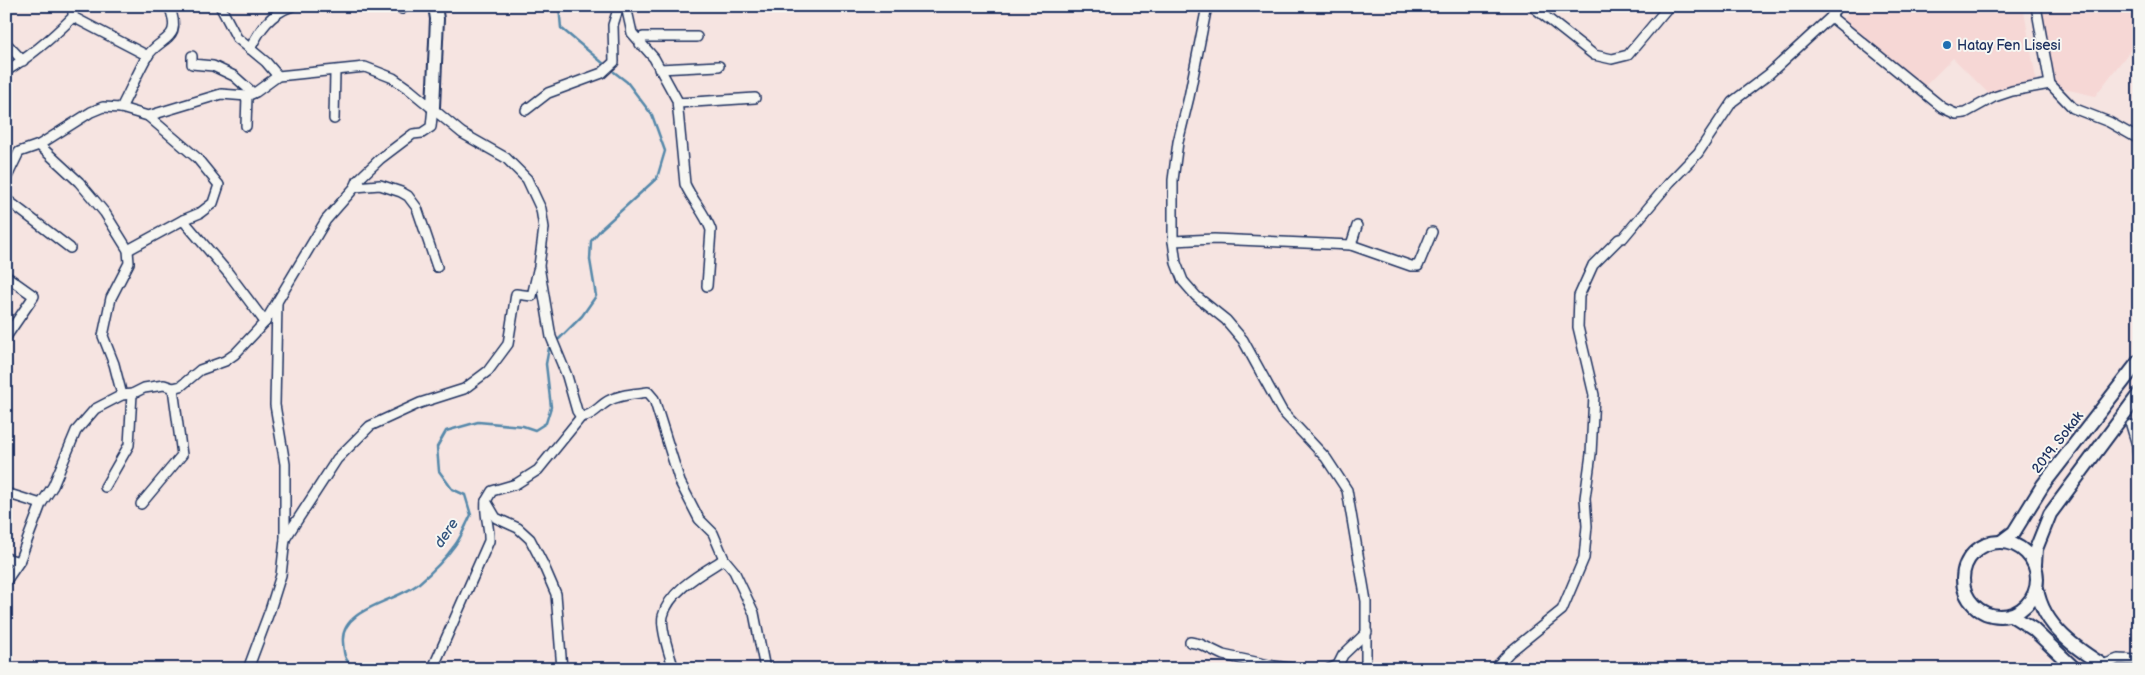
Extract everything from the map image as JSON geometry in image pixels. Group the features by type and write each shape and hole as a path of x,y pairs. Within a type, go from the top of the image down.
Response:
{"street":[{"path":"6,71 55,35 73,17 74,6"},
{"path":"121,108 148,56 170,38 174,24 170,6"},
{"path":"220,6 232,31 278,76"},
{"path":"250,49 262,26 284,9 292,6"},
{"path":"6,581 19,562 41,504 53,486 76,431 95,409 122,395 132,394 144,388 164,385 173,388 180,386 200,370 225,361 235,354 265,322 326,220 355,187 358,180 380,159 413,134 422,133 431,127 437,19 435,6"},
{"path":"526,110 548,93 602,73 614,62 613,25 620,6"},
{"path":"626,6 632,33 654,58 678,103 685,184 689,194 708,221 710,230 707,286"},
{"path":"1207,6 1189,98 1178,142 1173,180 1173,241 1176,263 1183,281 1196,296 1226,320 1243,340 1282,411 1326,458 1348,490 1366,600 1366,669"},
{"path":"1532,6 1594,55 1612,59 1628,55 1669,6"},
{"path":"1494,669 1510,652 1562,610 1584,558 1587,526 1586,498 1591,454 1594,395 1578,320 1579,296 1593,266 1619,239 1623,238 1670,182 1698,153 1732,102 1769,74 1831,17 1837,6"},
{"path":"2036,6 2050,84 2073,108 2109,122 2139,139"},
{"path":"73,17 148,56"},
{"path":"1831,17 1943,108 1956,114 1965,113 1994,97 2050,84"},
{"path":"640,44 643,37 697,37"},
{"path":"6,43 23,60"},
{"path":"192,56 192,64 214,66 234,76 250,94 246,126"},
{"path":"660,69 718,66"},
{"path":"148,116 221,94 250,94 278,76 365,68 393,78 462,133 506,158 527,179 541,209 544,228 539,266 532,296 516,294 508,344 488,371 464,389 420,404 370,426 337,459 285,540"},
{"path":"334,119 335,72"},
{"path":"678,103 755,98"},
{"path":"6,179 19,152 39,145 91,112 103,107 121,108 148,116 198,158 220,184 214,203 200,213 183,220 128,250"},
{"path":"39,145 79,182 100,207 128,250 129,263 111,298 103,336 122,395"},
{"path":"355,187 380,185 402,192 408,196 417,208 437,267"},
{"path":"6,199 70,248"},
{"path":"183,220 229,274 265,322"},
{"path":"1351,245 1357,226"},
{"path":"1173,241 1214,239 1351,245 1410,266 1418,266 1432,232"},
{"path":"539,266 551,337 567,376 577,411 581,417"},
{"path":"6,276 34,296 6,337"},
{"path":"248,669 281,575 285,540 285,464 275,405 277,303"},
{"name":"2019. Sokak","path":"2010,615 1998,616 1985,613 1971,601 1963,583 1964,570 1969,558 1978,549 1989,543 2002,541 2014,532 2043,485 2139,360"},
{"path":"141,504 182,455 173,388"},
{"path":"581,417 587,417 608,401 622,396 648,392 654,399 680,482 699,519 713,533 724,559 734,571 754,613 765,669"},
{"path":"105,488 129,445 132,394"},
{"path":"2139,394 2050,514 2036,549 2035,564 2038,576 2037,589 2042,607 2056,628 2106,667 2118,658 2139,660"},
{"path":"433,668 489,540 490,528 485,510 486,501 492,490 516,484 538,470 581,417"},
{"path":"2131,425 2137,445 2139,467"},
{"path":"6,493 41,504"},
{"path":"486,501 496,518 518,528 530,539 546,571 556,594 562,669"},
{"path":"2002,541 2021,548 2035,564"},
{"path":"6,558 19,562"},
{"path":"674,669 666,644 663,616 673,596 699,575 724,559"},
{"path":"2010,615 2022,610 2031,600 2037,589"},
{"path":"2010,615 2033,629 2075,669"},
{"path":"1329,669 1338,665 1343,655 1367,632"},
{"path":"1190,642 1230,656 1274,666 1299,669"}],"shaded area":[{"name":"Hatay Fen Lisesi","path":"1854,6 2023,6 2036,79 2025,89 1991,96 1953,58 1920,91 1845,27 1844,19"},
{"path":"2039,6 2139,6 2139,39 2095,96 2056,87 2047,56"}],"waterway":[{"path":"559,6 561,28 604,64"},
{"path":"559,339 582,316 596,296 590,260 591,241 602,228 657,178 665,151 652,115 627,82 614,72"},
{"name":"dere","path":"354,669 345,657 343,642 345,630 351,621 360,613 409,590 423,580 455,545 471,515 465,495 452,489 439,471 437,447 446,431 478,422 523,426 535,430 546,423 551,407 546,364 549,348"}],"place":[{"name":"Hatay Fen Lisesi","path":"1947,45"}]}
